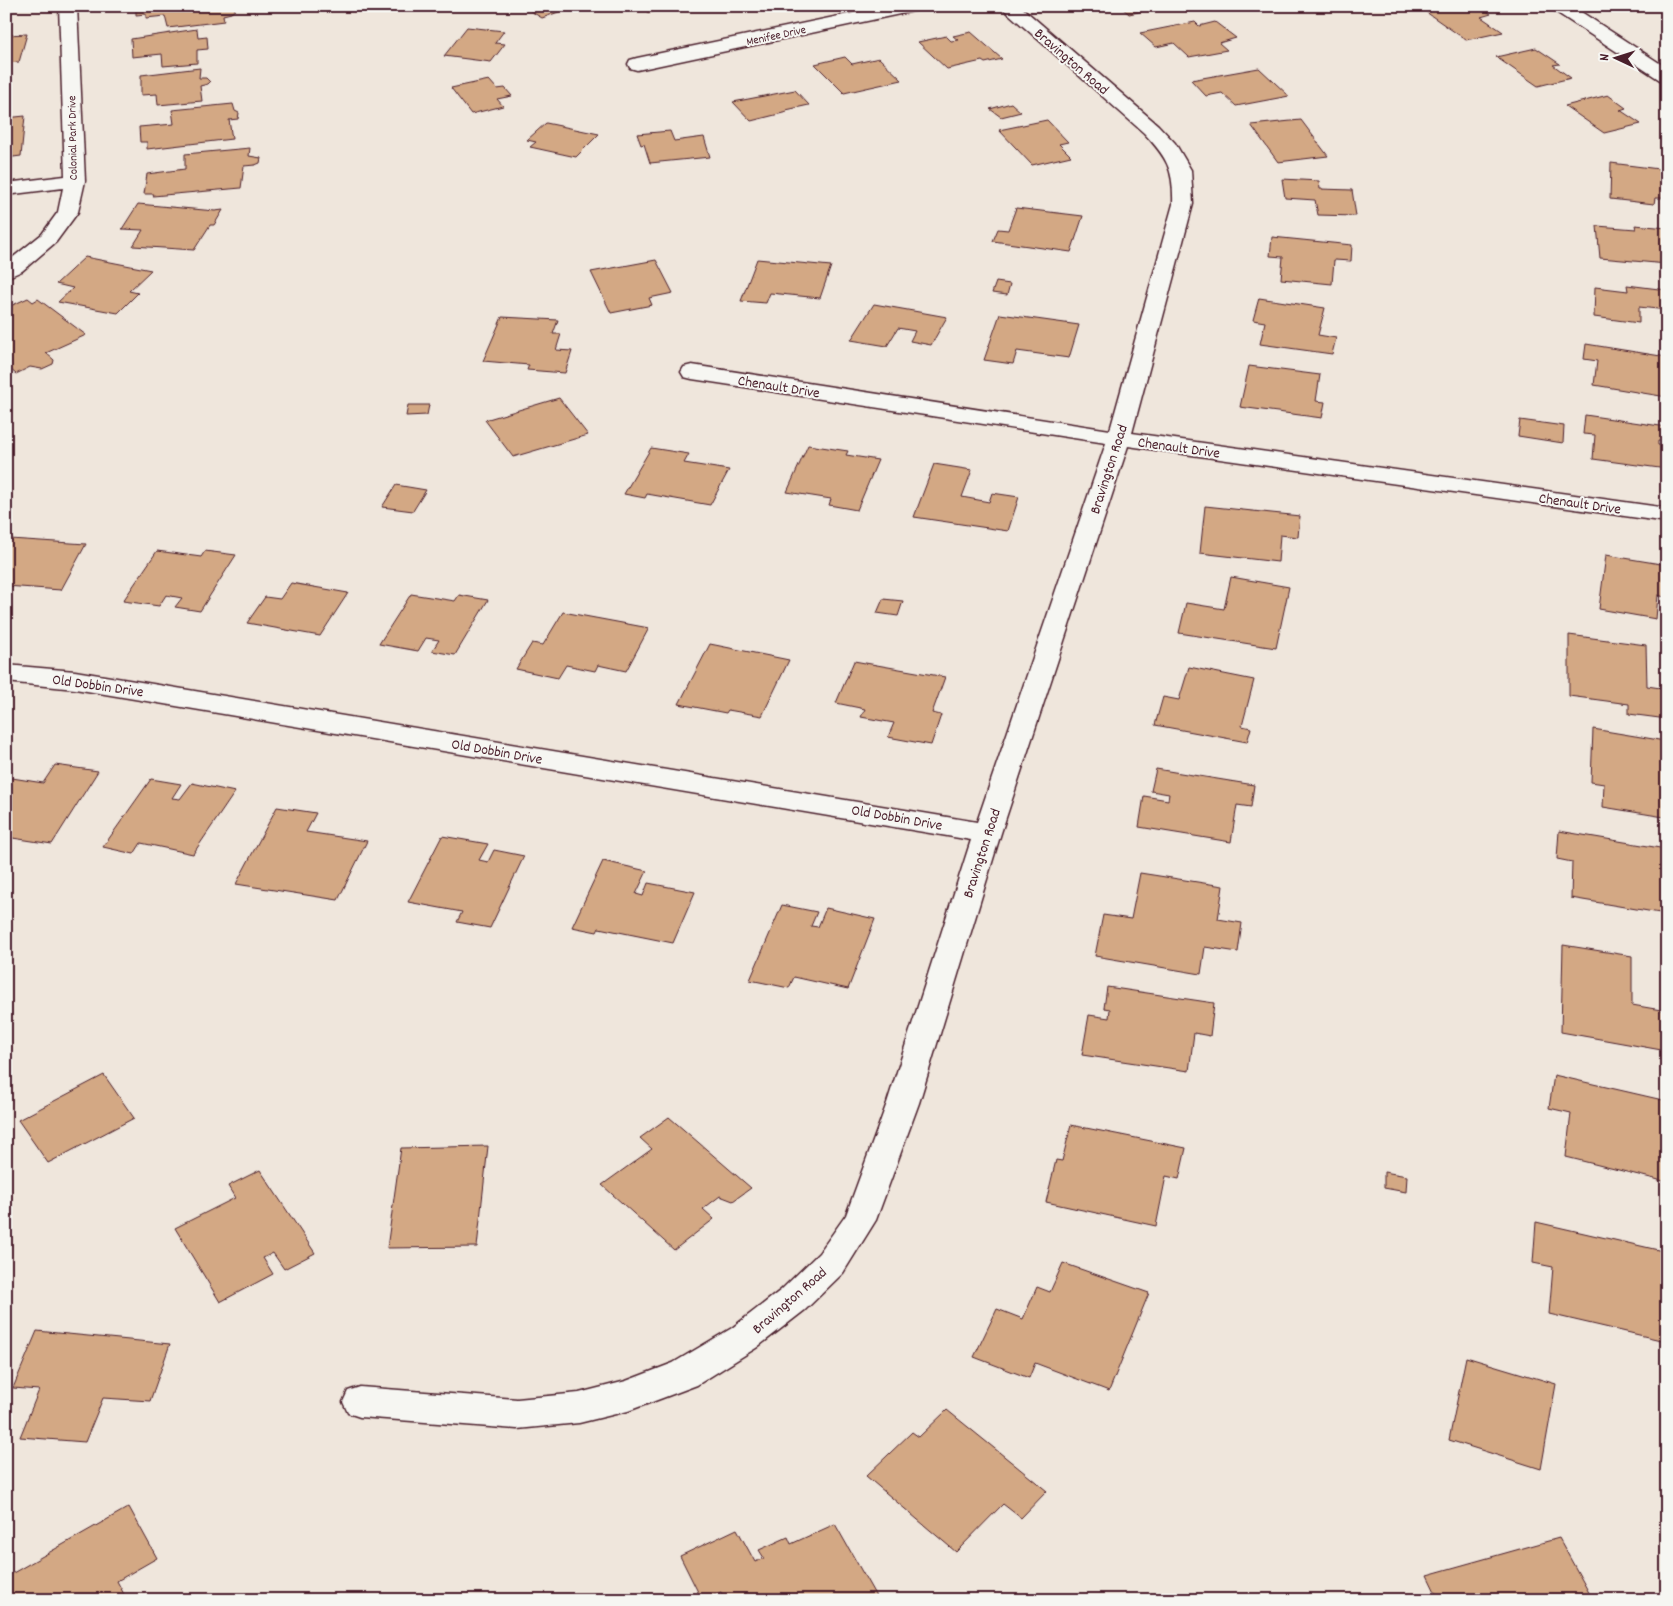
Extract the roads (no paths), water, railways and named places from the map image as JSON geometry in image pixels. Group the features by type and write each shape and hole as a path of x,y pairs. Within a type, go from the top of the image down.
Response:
{"street":[{"name":"Colonial Park Drive","path":"6,272 15,267 49,238 68,212 75,181 68,6"},
{"name":"Menifee Drive","path":"638,64 914,6"},
{"name":"Bravington Road","path":"360,1402 517,1414 579,1408 628,1396 685,1374 744,1338 793,1300 832,1263 860,1220 903,1103 987,833 1119,438 1183,204 1184,180 1179,161 1150,129 1009,6"},
{"path":"1560,6 1667,76"},
{"path":"6,189 75,181"},
{"name":"Chenault Drive","path":"692,372 1119,438 1667,515"},
{"name":"Old Dobbin Drive","path":"6,673 75,680 987,833"}]}
